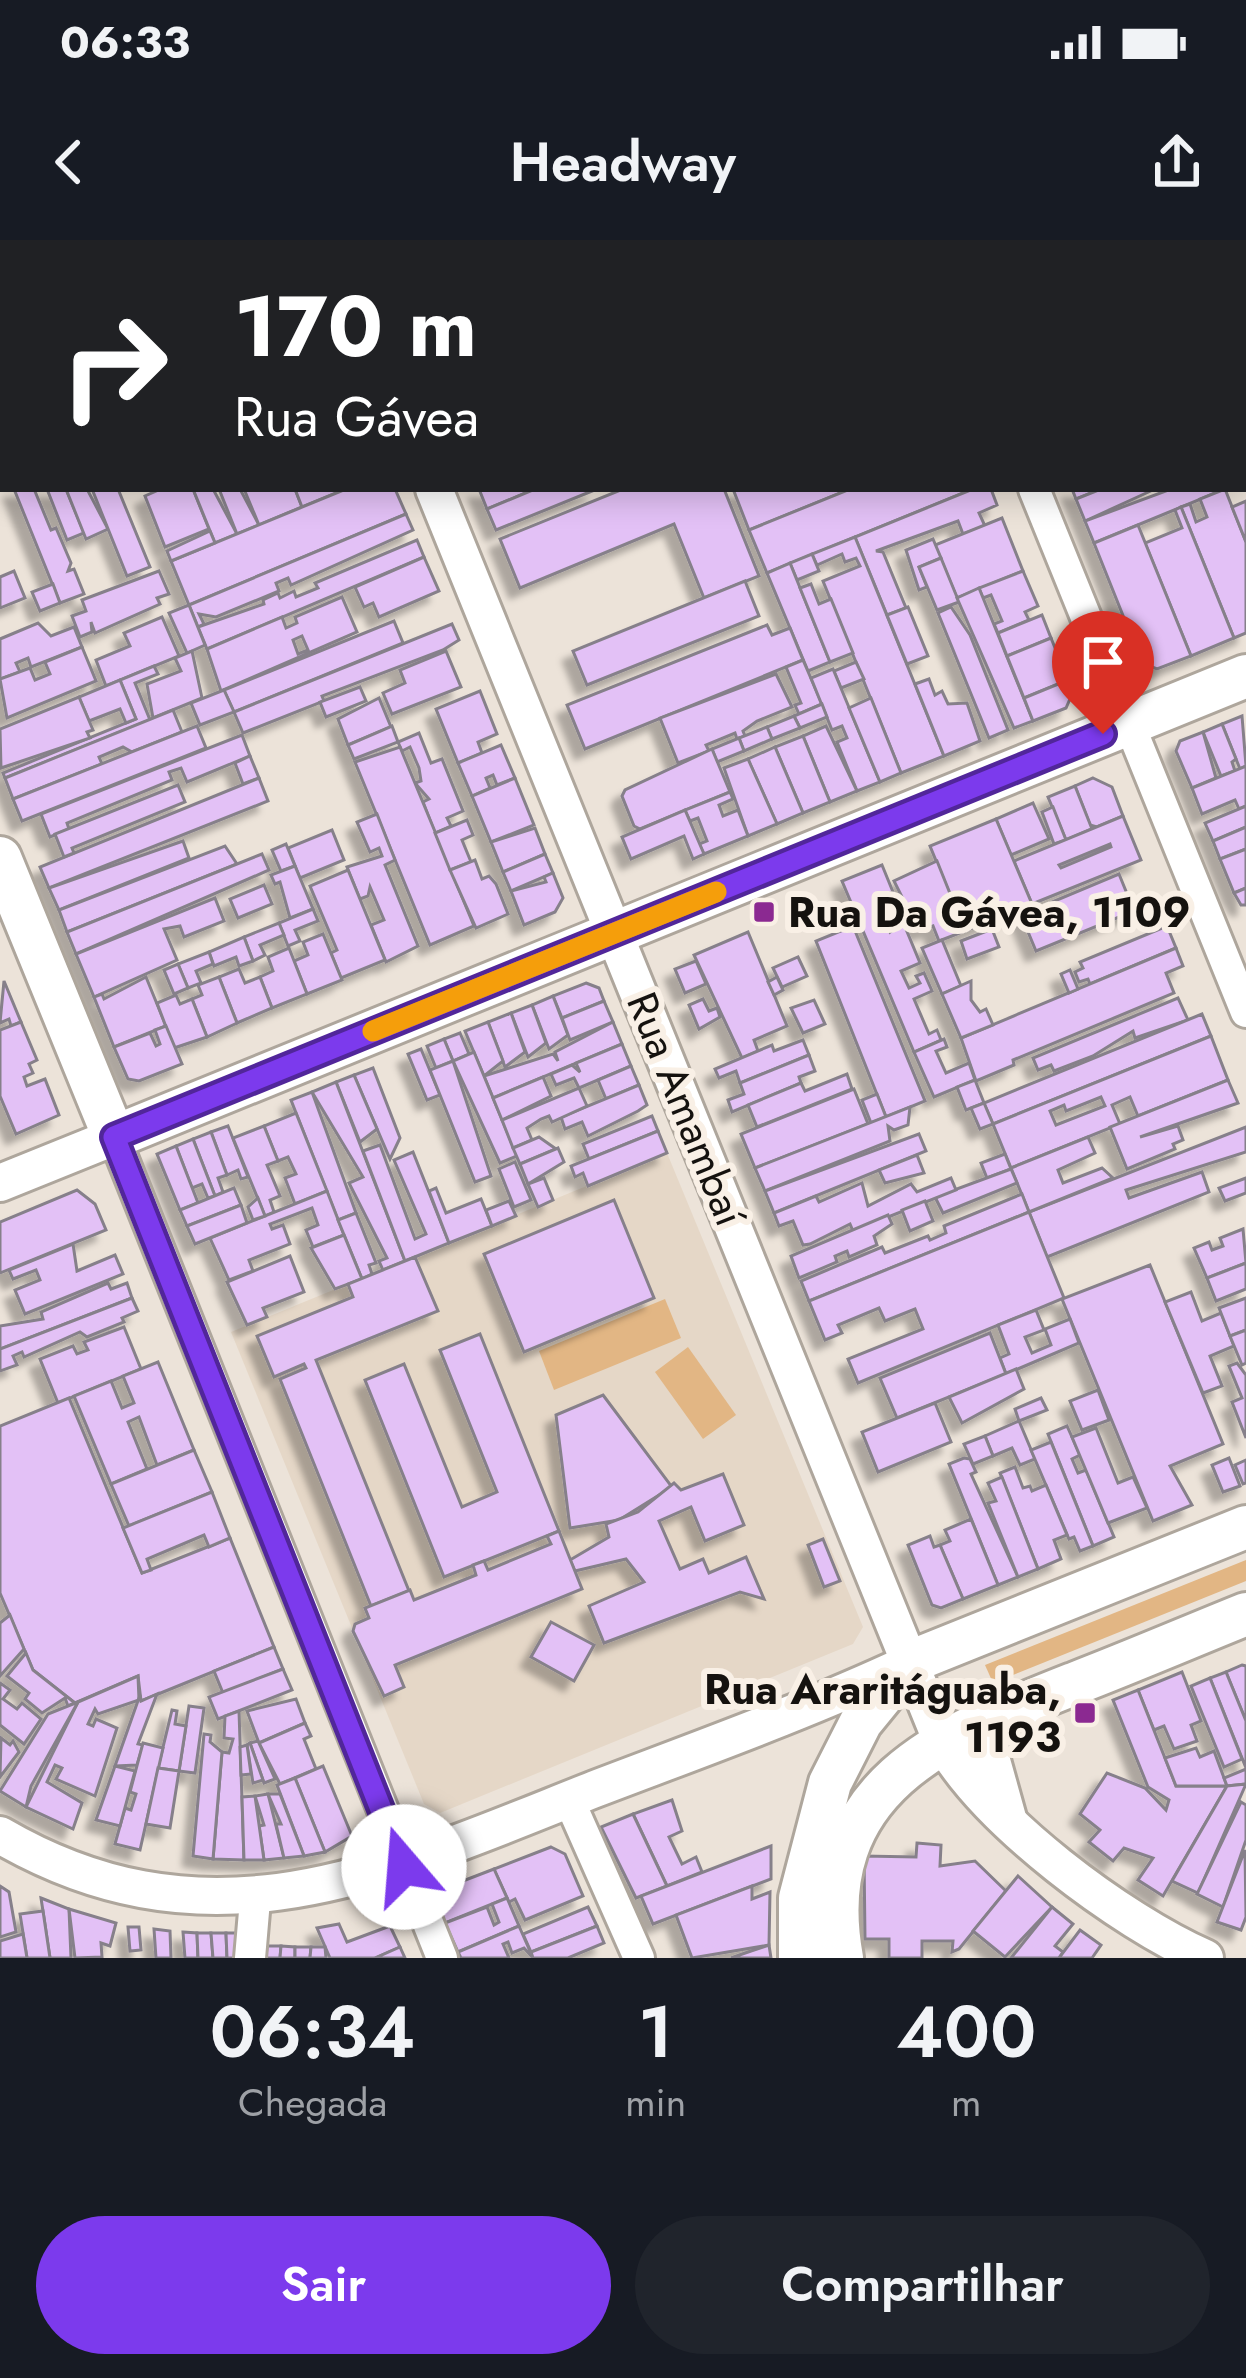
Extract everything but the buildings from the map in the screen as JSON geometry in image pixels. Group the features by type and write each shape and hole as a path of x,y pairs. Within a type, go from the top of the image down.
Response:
{"main road":[{"path":"0,859 114,1137 1246,676"},
{"path":"800,1958 800,1898 830,1783 861,1722 910,1662 1246,1528"},
{"path":"842,1958 837,1930 842,1878 854,1832 895,1773 941,1740 989,1718 1246,1614"}],"street":[{"name":"Rua Amambaí","path":"435,492 941,1740 957,1768 1008,1818 1129,1918 1205,1958"},
{"path":"1035,492 1246,1012"},
{"path":"0,1184 114,1137 442,1958"},
{"path":"0,1835 62,1868 111,1886 160,1898 255,1900 404,1867 910,1662"},
{"path":"989,1718 991,1757 1008,1818"},
{"path":"569,1800 639,1958"},
{"path":"250,1958 255,1900"}],"shaded area":[{"path":"667,1153 863,1627 853,1644 440,1813 424,1804 231,1332"},
{"path":"665,1299 681,1338 554,1390 539,1351"},
{"path":"688,1347 736,1415 703,1439 655,1372"},
{"path":"1246,1560 1246,1581 993,1683 985,1665"}],"slow traffic":[{"path":"373,1031 716,892"}],"place":[{"name":"Rua Da Gávea, 1109","path":"764,912"},
{"name":"Rua Araritáguaba, 1193","path":"1085,1713"}],"route":[{"path":"404,1867 385,1809 114,1137 1103,734"}]}
